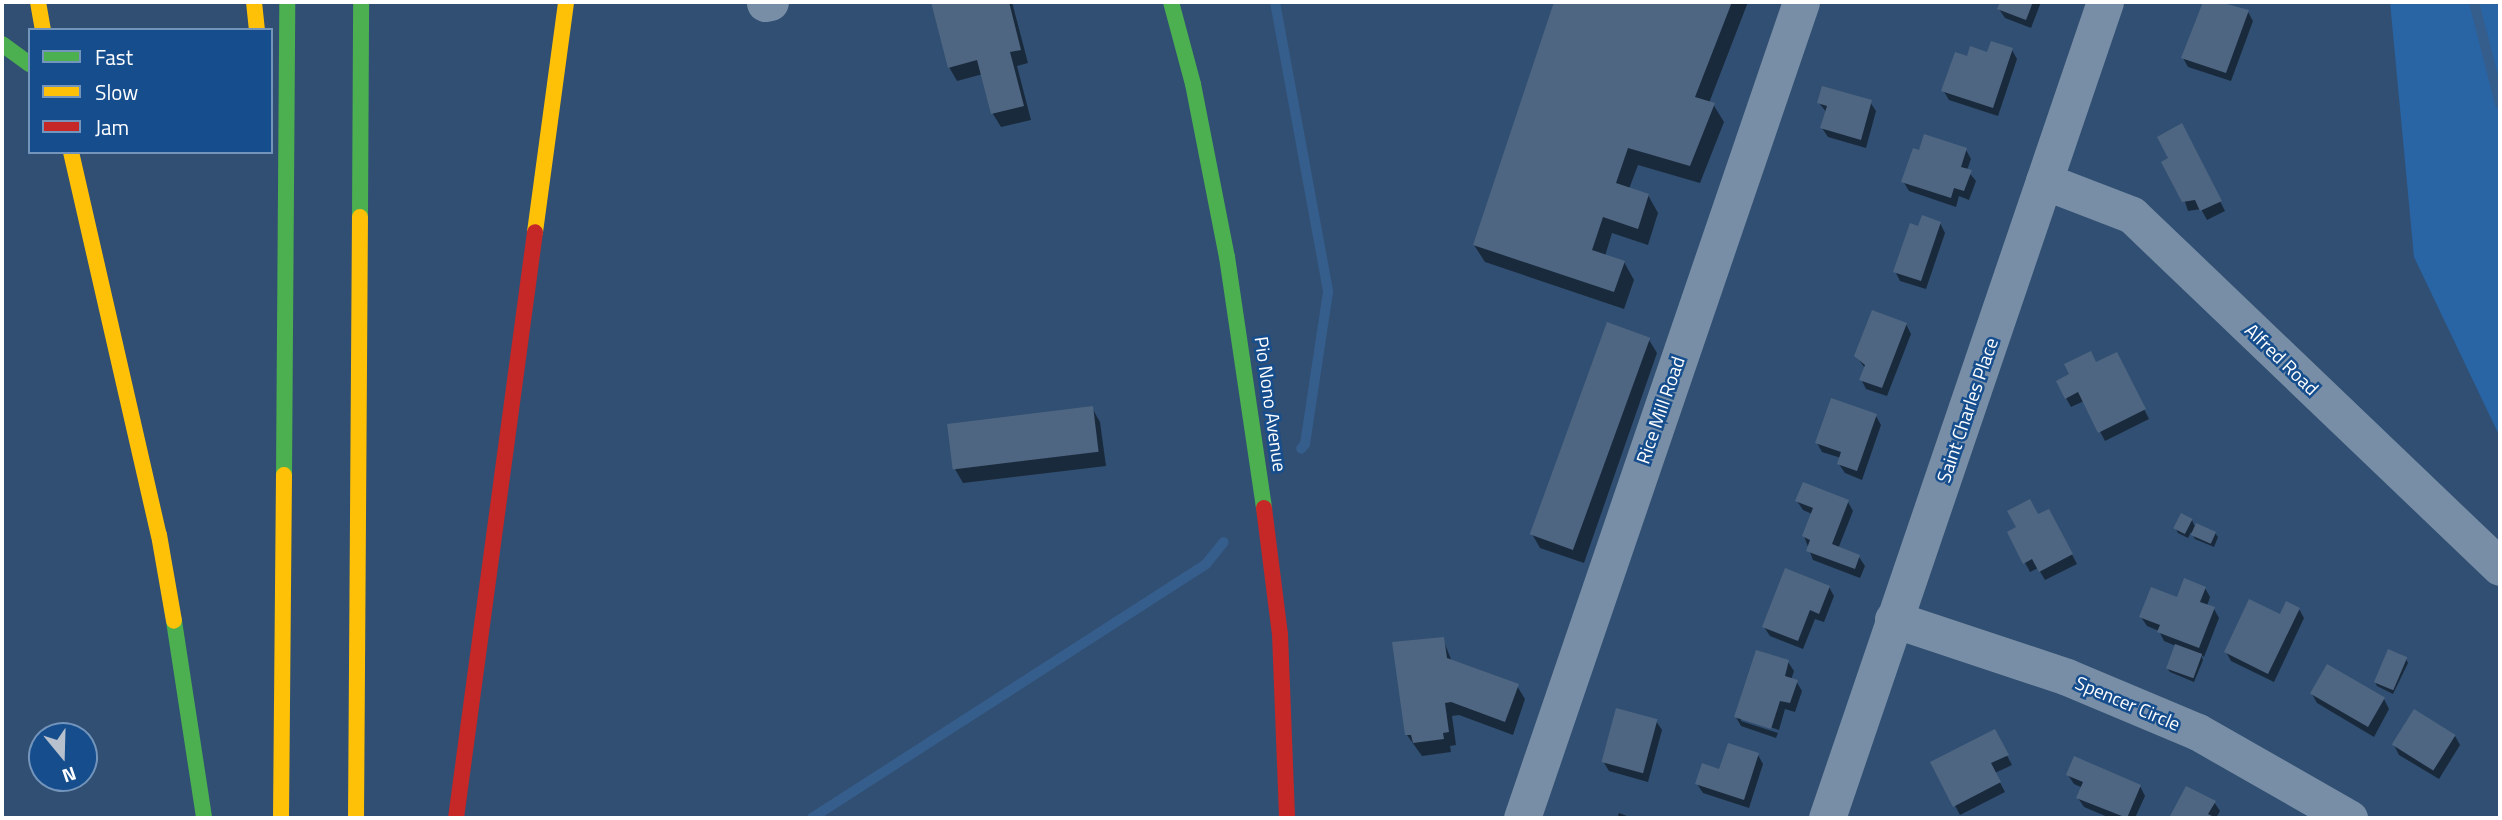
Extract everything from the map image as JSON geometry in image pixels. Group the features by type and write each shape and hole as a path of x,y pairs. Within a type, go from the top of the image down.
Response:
{"main road":[{"path":"38,2 43,28"},
{"path":"254,2 257,28"},
{"path":"281,818 287,2"},
{"path":"356,818 361,2"},
{"path":"456,818 566,2"},
{"name":"Pio Nono Avenue","path":"1171,2 1193,84 1227,257 1250,397 1280,634 1287,818"},
{"path":"2,44 28,63"},
{"path":"273,134 286,208"},
{"path":"71,154 159,535 187,691 204,818"}],"street":[{"name":"Rice Mill Road","path":"1522,818 1801,2"},
{"name":"Saint Charles Place","path":"1827,818 2105,2"},
{"name":"Alfred Road","path":"2044,181 2132,215 2500,567"},
{"name":"Spencer Circle","path":"1894,619 2067,677 2198,732 2349,818"}],"shaded area":[{"path":"2390,2 2500,2 2500,437 2414,257"}],"building":[{"path":"931,2 1009,2 1021,50 1010,52 1024,106 991,114 977,60 948,68"},
{"path":"1554,2 1732,2 1695,97 1715,103 1690,166 1628,148 1616,183 1649,194 1638,229 1603,217 1592,250 1625,261 1614,292 1473,245"},
{"path":"2000,2 2033,2 2026,20 1997,9"},
{"path":"2203,2 2219,2 2249,10 2226,73 2181,58"},
{"path":"1991,41 2013,48 1993,108 1941,91 1955,52 1967,56 1970,46 1987,52"},
{"path":"1822,86 1872,100 1861,140 1820,128 1827,106 1817,103"},
{"path":"2182,123 2222,201 2200,211 2195,200 2182,202 2161,162 2168,158 2157,137"},
{"path":"1924,134 1967,148 1961,167 1972,170 1964,191 1954,188 1951,198 1901,182 1913,148 1919,150"},
{"path":"1922,215 1941,222 1921,281 1893,272 1910,223 1918,226"},
{"path":"1872,310 1907,323 1882,388 1859,380 1865,365 1854,356"},
{"path":"1607,322 1650,338 1573,550 1530,534"},
{"path":"2091,351 2096,362 2117,352 2146,409 2098,433 2078,392 2065,399 2056,381 2069,374 2064,364"},
{"path":"1831,398 1877,414 1857,471 1837,464 1841,452 1815,443"},
{"path":"1093,406 1099,452 953,470 947,424"},
{"path":"1803,482 1849,500 1832,544 1860,555 1855,569 1806,551 1810,540 1802,536 1813,508 1795,501"},
{"path":"2030,499 2038,514 2049,509 2073,554 2039,572 2032,559 2023,564 2007,532 2016,527 2007,511"},
{"path":"2181,513 2193,519 2185,534 2173,528"},
{"path":"2196,523 2216,532 2211,544 2191,535"},
{"path":"1785,568 1830,586 1819,614 1810,610 1798,641 1762,627"},
{"path":"2184,578 2206,587 2200,602 2215,607 2199,648 2157,632 2160,625 2139,617 2151,587 2177,597"},
{"path":"2249,599 2280,614 2286,601 2300,608 2268,674 2224,652"},
{"path":"1444,637 1447,658 1519,684 1505,722 1451,702 1445,703 1449,732 1443,733 1444,739 1413,743 1411,735 1405,735 1392,642"},
{"path":"2175,644 2202,654 2193,678 2166,668"},
{"path":"2388,649 2407,657 2393,690 2374,682"},
{"path":"1756,650 1789,660 1785,676 1798,680 1790,703 1780,701 1771,729 1734,717"},
{"path":"2327,664 2385,698 2368,727 2310,693"},
{"path":"1616,708 1658,719 1643,773 1602,762"},
{"path":"2414,709 2456,735 2433,771 2392,745"},
{"path":"1995,729 2009,755 1991,763 2001,782 1953,807 1930,762"},
{"path":"1728,743 1759,753 1744,800 1695,784 1702,763 1719,769"},
{"path":"2074,756 2141,785 2127,818 2076,798 2083,782 2066,775"},
{"path":"2186,786 2216,801 2208,814 2216,818 2169,818"}],"waterway":[{"path":"1275,2 1328,292 1305,444 1301,449"},
{"path":"2474,2 2500,104"},
{"path":"812,818 1206,564 1224,542"}],"traffic: fast":[{"path":"284,475 287,2"},
{"path":"360,217 361,2"},
{"path":"1171,2 1193,84 1227,257 1264,508"},
{"path":"2,44 28,63"},
{"path":"174,621 204,818"}],"traffic: slow":[{"path":"38,2 43,28"},
{"path":"254,2 257,28"},
{"path":"535,232 566,2"},
{"path":"71,154 159,535 174,621"},
{"path":"356,818 360,217"},
{"path":"281,818 284,475"}],"traffic: jam":[{"path":"456,818 535,232"},
{"path":"1264,508 1280,634 1287,818"}]}
